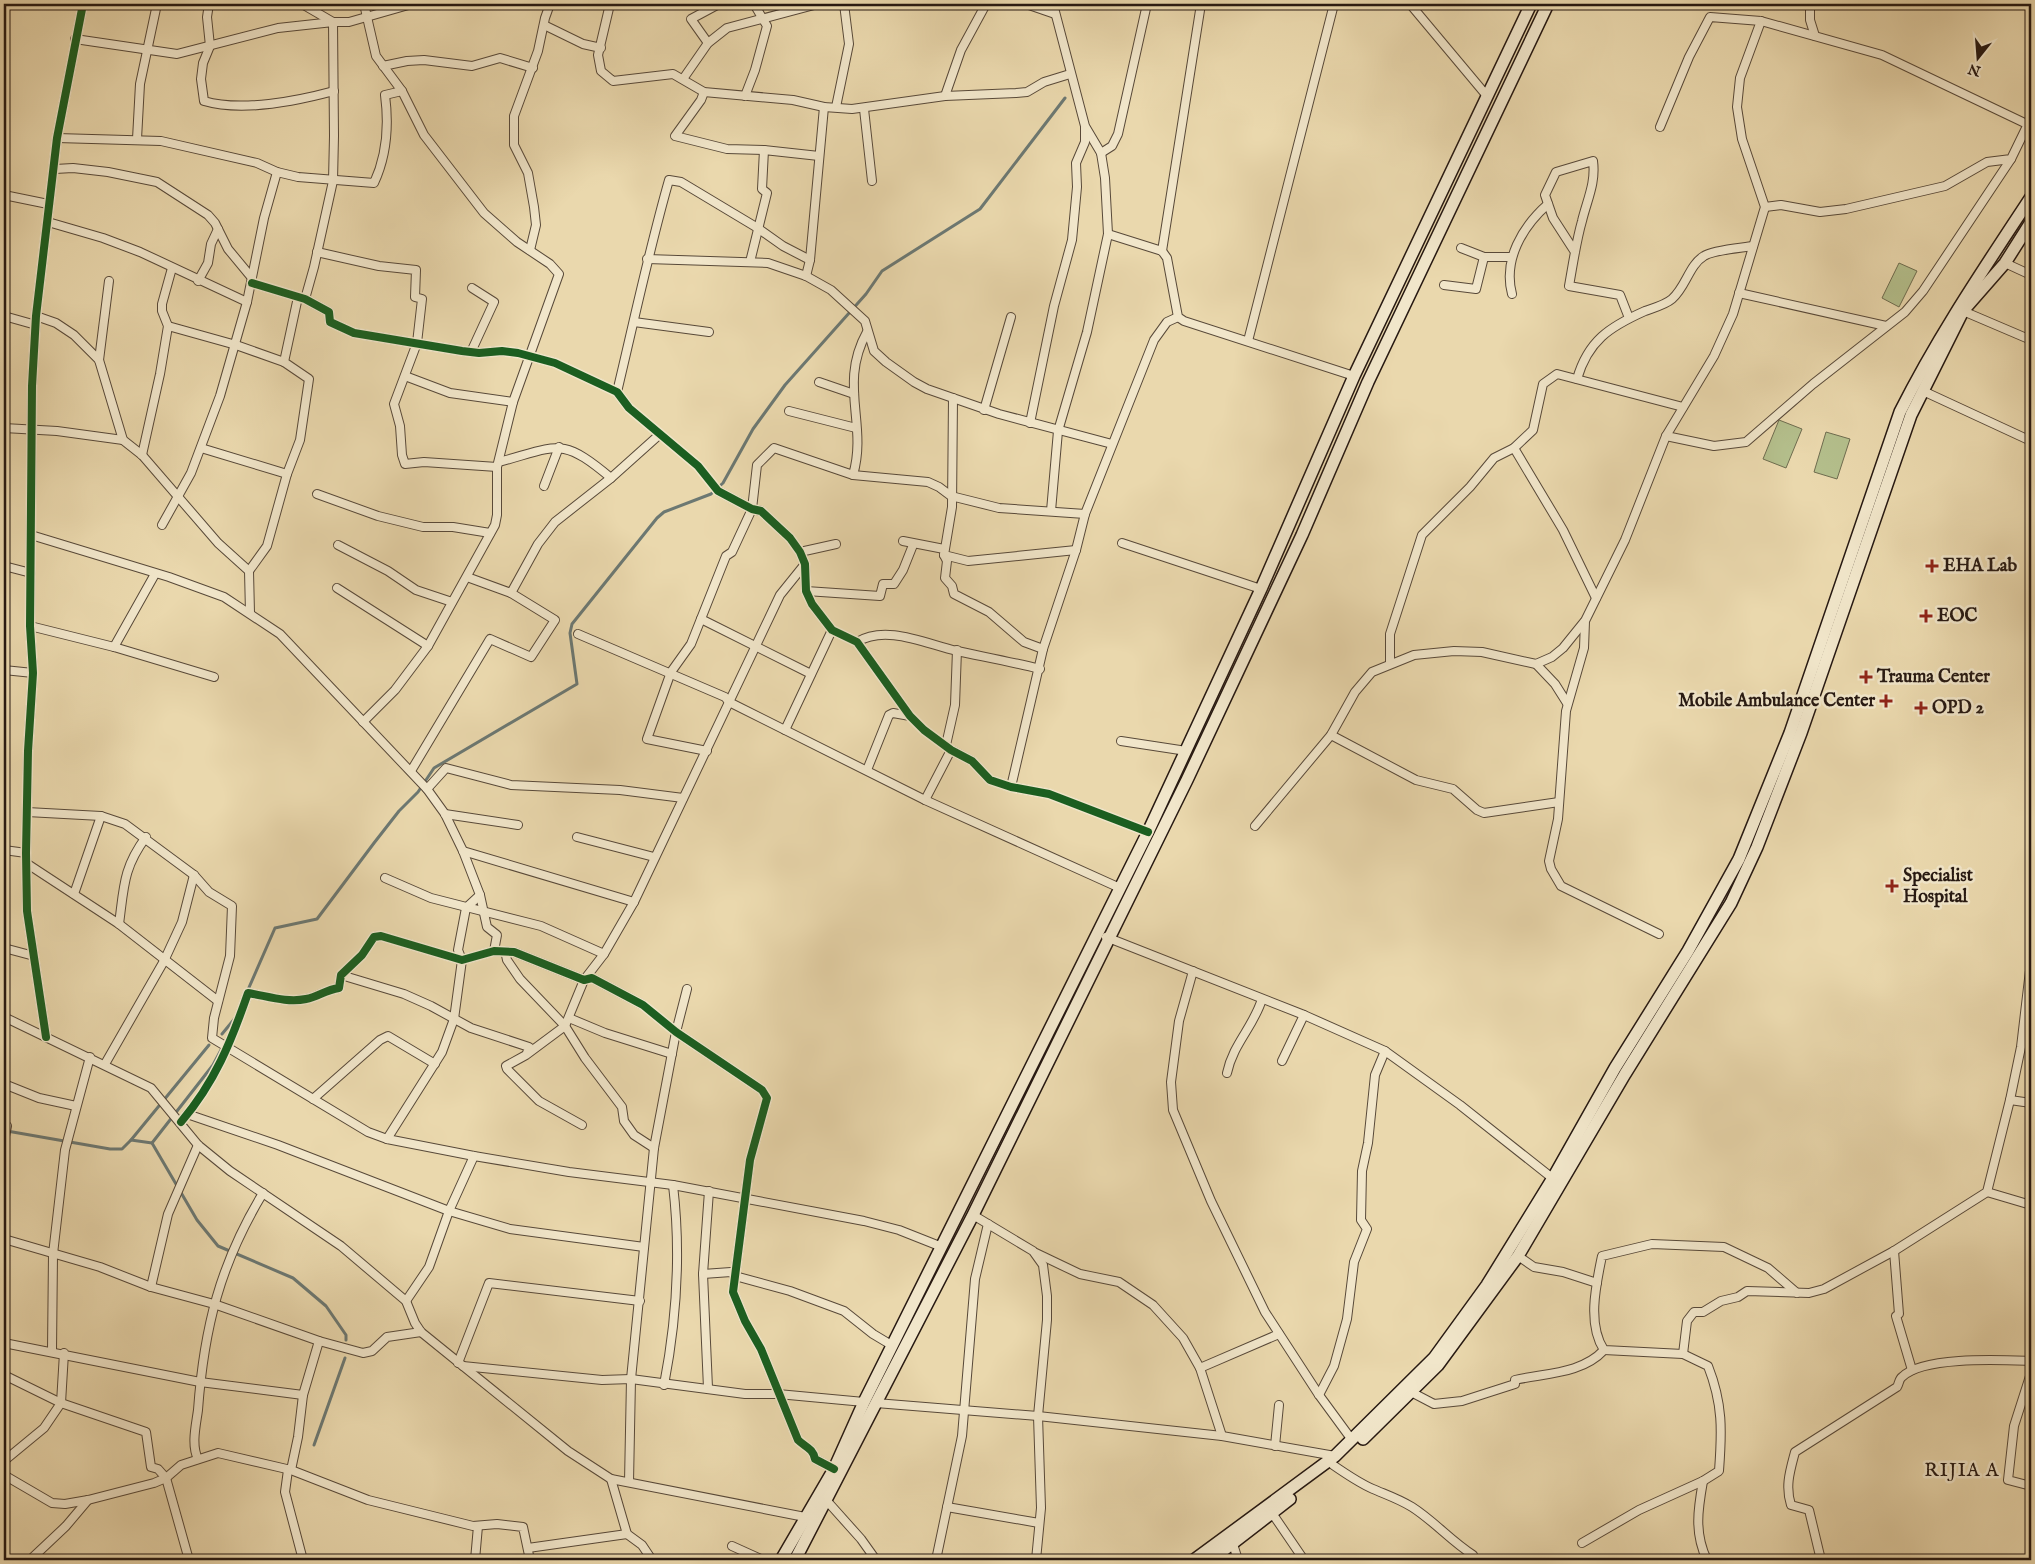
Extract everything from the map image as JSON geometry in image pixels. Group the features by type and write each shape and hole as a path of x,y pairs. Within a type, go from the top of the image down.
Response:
{"main road":[{"path":"795,1560 827,1501 894,1346 942,1247 1148,832 1261,589 1354,376 1531,4"},
{"path":"781,1560 834,1469 974,1215 1233,683 1302,535 1368,382 1548,4"},
{"path":"1211,1560 1272,1513 1413,1392 1465,1332 1518,1256 1615,1068 1688,951 1744,849 1793,724 1900,412 1924,364 1963,299 2031,197"},
{"path":"1194,1560 1334,1461 1352,1440 1434,1358 1461,1324 1508,1255 1626,1074 1730,903 1757,847 1820,679 1911,415 1963,311 2005,263 2031,222"}],"street":[{"path":"46,1037 27,912 28,751 33,673 30,626 32,429 36,316 48,222 48,204 57,138 82,4"},
{"path":"137,139 140,84 157,4"},
{"path":"209,4 207,17 210,46 203,63 201,79 204,101 243,105 311,98 334,91"},
{"path":"302,4 333,22"},
{"path":"363,722 395,690 428,646 490,533 497,515 498,465 513,402 559,274 550,264 484,213 424,135 402,91 376,56 364,4"},
{"path":"75,39 176,54 210,46 236,37 278,28 366,19 412,4"},
{"path":"530,250 536,225 534,207 528,173 514,145 514,116 533,68 550,4"},
{"path":"610,4 598,55 600,71 613,81 674,74 693,88 704,92 793,100 824,107 864,109 945,96 1027,92 1044,82 1070,74"},
{"path":"708,43 691,19 719,4"},
{"path":"745,96 766,35 767,26 754,4"},
{"path":"683,79 708,43 727,28 818,4"},
{"path":"836,107 849,44 844,4"},
{"path":"945,96 960,50 986,4"},
{"path":"1026,4 1055,14"},
{"path":"1050,511 1058,431 1087,332 1108,234 1105,178 1101,154 1085,126 1070,74 1054,4"},
{"path":"1101,154 1112,146 1118,134 1147,4"},
{"path":"1162,251 1201,4"},
{"path":"1248,341 1334,4"},
{"path":"1410,4 1487,96"},
{"path":"1810,4 1810,20 1815,36"},
{"path":"1660,127 1689,58 1710,17 1761,21 1882,55 2030,125 2011,158 1923,291 1904,312 1813,384 1746,442 1714,446 1666,436"},
{"path":"1536,664 1552,657 1563,648 1584,622 1625,540 1666,436 1714,356 1733,314 1765,207 1742,139 1737,107 1740,78 1761,21"},
{"path":"284,362 301,298 317,252 332,181 333,22"},
{"path":"544,25 583,44 601,48"},
{"path":"383,66 424,60 472,66 500,58 533,68"},
{"path":"57,138 137,139 185,145 216,155 257,162 277,172 332,181 374,183 387,139 389,120 385,95 402,91"},
{"path":"704,92 701,100 675,136 727,149 764,150 819,156"},
{"path":"806,276 810,260 824,107"},
{"path":"864,109 872,181"},
{"path":"1030,423 1054,306 1072,240 1077,187 1076,163 1085,142 1085,126"},
{"path":"750,262 756,227 766,193 762,189 764,150"},
{"path":"1765,207 1781,205 1820,212 1846,209 1945,186 1987,162 2011,158"},
{"path":"1575,252 1553,218 1545,195 1556,172 1592,161 1595,174 1575,252 1569,286 1620,295 1628,318"},
{"path":"54,169 73,168 108,172 157,182 203,212 218,229 228,249 252,280 301,298 329,312 330,322 354,333 471,352 502,351 531,356 555,363 617,392 628,408 698,466 716,489 768,516 800,552 805,564 806,591 812,604 832,630 857,642 910,716 928,734 972,761 990,780 1011,787 1049,794 1148,832"},
{"path":"162,525 179,495 201,448 236,345 277,172"},
{"path":"617,392 644,283 647,259 669,180 681,182 756,227 783,246 810,260"},
{"path":"4,194 48,204"},
{"path":"1512,294 1508,279 1511,257 1538,213 1548,204"},
{"path":"48,222 103,238 247,302"},
{"path":"198,281 208,263 212,244 218,229"},
{"path":"1108,234 1162,251 1167,258 1178,317 1191,325 1248,341 1354,376"},
{"path":"1577,379 1588,350 1594,343 1628,318 1671,300 1682,289 1696,264 1705,255 1753,246"},
{"path":"1461,248 1484,257 1511,257"},
{"path":"317,252 379,266 416,270 415,297 422,299 417,343 394,404 400,426 405,464 424,462 498,465 559,447 586,457 611,478"},
{"path":"1444,285 1476,289 1484,257"},
{"path":"647,259 768,263 806,276 820,282 865,322 874,350 898,372 927,389 984,410 1112,444"},
{"path":"2005,263 2031,274"},
{"path":"142,455 160,374 168,326 162,311 162,304 172,268"},
{"path":"109,281 99,360 123,440"},
{"path":"471,352 494,302 472,288"},
{"path":"1739,293 1886,326"},
{"path":"1963,311 2031,340"},
{"path":"4,316 36,326"},
{"path":"36,316 62,327 99,360"},
{"path":"984,410 1012,317"},
{"path":"1011,787 1040,669 1043,649 1076,550 1085,514 1154,340 1167,322 1178,317"},
{"path":"634,322 709,332"},
{"path":"168,326 236,345 284,362 309,379 300,440 287,474 267,546 249,571 250,613"},
{"path":"853,475 858,452 852,378 855,361 867,332"},
{"path":"1390,663 1390,634 1422,535 1470,487 1494,458 1514,448 1533,430 1543,384 1557,374 1683,407"},
{"path":"405,376 450,393 513,402"},
{"path":"819,382 854,394"},
{"path":"1923,391 2031,441"},
{"path":"953,398 952,507 944,552 947,561 945,578 952,586 954,594 989,612 1024,642 1043,649"},
{"path":"789,411 856,428"},
{"path":"4,428 32,429 123,440 142,455 179,495 218,543 249,571"},
{"path":"511,593 538,544 555,522 611,478 659,435"},
{"path":"544,486 559,447"},
{"path":"201,448 287,474"},
{"path":"707,751 647,739 671,672 691,644 726,556 732,552 752,509 757,465 774,448 853,475 928,482 951,496 999,508 1085,514"},
{"path":"1514,448 1563,530 1596,598"},
{"path":"317,494 378,516 423,527 453,527 490,533"},
{"path":"31,535 224,597 280,634 332,686 363,722 411,771 445,814 463,851 480,895 487,927 497,935 494,951"},
{"path":"903,541 944,552 968,561 1076,550"},
{"path":"1122,543 1261,589"},
{"path":"800,552 836,544"},
{"path":"806,591 880,596 883,584 894,584 903,570 913,544"},
{"path":"338,545 388,571 416,590 452,602"},
{"path":"527,1052 567,1022 584,980 604,954 634,902 780,595 805,564"},
{"path":"4,566 31,573"},
{"path":"114,647 155,574"},
{"path":"411,771 490,639 531,657 555,620 511,593 467,577"},
{"path":"338,588 428,646"},
{"path":"701,619 811,674"},
{"path":"1584,622 1584,648 1567,703 1558,819 1549,861 1556,879 1562,886 1659,934"},
{"path":"30,626 114,647 214,677"},
{"path":"785,730 832,630"},
{"path":"578,634 725,696 730,702 925,800 1120,888"},
{"path":"857,642 866,636 901,636 1040,669"},
{"path":"925,800 949,748 955,705 957,650"},
{"path":"1255,826 1331,735 1355,692 1372,672 1390,663 1414,655 1454,651 1482,652 1536,664 1555,684 1567,703"},
{"path":"4,670 33,673"},
{"path":"867,770 889,715 894,713 910,716"},
{"path":"1331,735 1416,780 1453,789 1477,810 1484,812 1559,802"},
{"path":"1121,741 1180,750"},
{"path":"424,786 446,768 511,785 620,790 683,798"},
{"path":"27,812 101,816 125,824 146,837 194,875 209,892 232,906 230,956 218,1001 212,1038 368,1132 387,1139 474,1156 709,1191 886,1226 942,1247"},
{"path":"445,814 518,826"},
{"path":"74,894 101,816"},
{"path":"118,924 127,871 132,856 146,837"},
{"path":"577,837 654,858"},
{"path":"4,850 26,853"},
{"path":"463,851 634,902"},
{"path":"26,863 118,924 218,1001"},
{"path":"104,1064 164,961 182,922 194,875"},
{"path":"385,878 431,898 541,926 604,954"},
{"path":"387,1139 435,1064 454,1020 462,960 458,950 466,908 480,895"},
{"path":"1098,933 1304,1015 1385,1051 1460,1105 1557,1182"},
{"path":"180,1122 188,1114 212,1080 228,1047 248,993 295,1001 309,999 328,990 339,988 341,975 362,955 374,937 381,936 462,960 494,951 514,952 584,980 592,978 644,1005 676,1032 762,1090 767,1098 750,1160 733,1292 745,1321 761,1349 798,1440 807,1444 815,1459 834,1469"},
{"path":"4,948 34,956"},
{"path":"505,951 507,960 520,979 567,1022 585,1058 622,1107 624,1121 634,1135 654,1148"},
{"path":"1683,1354 1687,1320 1690,1314 1703,1312 1721,1301 1738,1297 1747,1291 1797,1293 1816,1292 1824,1289 1894,1251 1987,1192 2010,1100 2024,1029 2031,962"},
{"path":"1193,971 1179,1021 1171,1082 1172,1110 1211,1200 1265,1312 1319,1395 1352,1440"},
{"path":"341,975 404,994 431,1006 471,1028 529,1047 526,1056 508,1064 506,1069 539,1101 582,1125"},
{"path":"628,1482 631,1380 652,1184 654,1148 676,1032 687,989"},
{"path":"1227,1073 1231,1056 1244,1031 1254,1019 1262,999"},
{"path":"1282,1061 1304,1015"},
{"path":"4,1017 151,1088 198,1145 263,1193 341,1246 406,1301 415,1323 422,1332 568,1451 610,1479 805,1517"},
{"path":"567,1022 672,1054"},
{"path":"313,1099 380,1040 388,1036 435,1064"},
{"path":"1319,1395 1334,1366 1347,1319 1354,1262 1367,1229 1361,1220 1362,1171 1368,1143 1375,1075 1385,1051"},
{"path":"52,1351 53,1254 65,1150 90,1057"},
{"path":"4,1084 39,1098 76,1106"},
{"path":"2010,1100 2031,1103"},
{"path":"188,1114 278,1145 449,1211 510,1229 644,1247"},
{"path":"4,1139 7,1126"},
{"path":"151,1287 168,1214 198,1145"},
{"path":"406,1301 429,1266 449,1211 474,1156"},
{"path":"664,1385 673,1338 678,1291 673,1185"},
{"path":"708,1388 703,1274 709,1191"},
{"path":"1987,1192 2031,1204"},
{"path":"198,1459 194,1448 200,1382 204,1345 214,1304 232,1248 263,1193"},
{"path":"974,1215 1033,1251 1080,1274 1119,1282 1153,1305 1183,1338 1200,1368 1222,1436"},
{"path":"936,1560 965,1411 975,1279 988,1224"},
{"path":"4,1239 100,1267 151,1287 214,1304 319,1341 363,1353 372,1351 387,1337 422,1332"},
{"path":"1604,1350 1599,1342 1595,1328 1597,1283 1602,1256 1652,1244 1724,1246 1768,1268 1797,1293"},
{"path":"1033,1251 1043,1265 1048,1296 1038,1416 1040,1523 1036,1560"},
{"path":"1894,1251 1899,1314 1896,1316 1912,1370"},
{"path":"1518,1256 1534,1267 1563,1272 1597,1283"},
{"path":"703,1274 728,1271 735,1276 790,1291 844,1311 872,1334 894,1346"},
{"path":"460,1364 489,1283 640,1301"},
{"path":"1200,1368 1279,1334"},
{"path":"303,1560 286,1492 298,1437 303,1395 319,1341"},
{"path":"4,1343 64,1353 200,1382 303,1395"},
{"path":"1413,1392 1434,1404 1462,1401 1515,1384 1515,1380 1563,1372 1593,1361 1604,1350 1683,1354 1708,1366 1717,1389 1720,1408 1722,1432 1719,1471 1703,1481 1639,1510 1582,1543"},
{"path":"4,1461 44,1428 61,1403 64,1353"},
{"path":"1821,1560 1809,1510 1791,1505 1787,1484 1794,1452 1897,1387 1902,1376 1930,1363 2031,1361"},
{"path":"460,1364 602,1380 631,1380 664,1385 708,1388 745,1394 778,1394 1038,1416 1222,1436 1275,1446 1334,1461 1374,1490 1390,1494 1434,1522 1453,1542 1473,1555"},
{"path":"2031,1373 2014,1426 2008,1480 2031,1486"},
{"path":"4,1375 61,1403 143,1430 147,1434 152,1467 158,1469 166,1478 188,1560"},
{"path":"1275,1446 1279,1405"},
{"path":"4,1475 52,1503 88,1500 166,1478 181,1465 218,1453 290,1470 368,1500 478,1526 497,1524 524,1527 530,1560"},
{"path":"610,1479 627,1534 642,1546 652,1560"},
{"path":"1703,1481 1697,1521 1700,1544 1707,1560"},
{"path":"30,1560 66,1526 88,1500"},
{"path":"827,1501 861,1539 876,1560"},
{"path":"947,1507 1040,1523"},
{"path":"1272,1513 1304,1560"},
{"path":"475,1560 478,1526"},
{"path":"528,1548 627,1534"},
{"path":"1233,1544 1238,1560"},
{"path":"732,1546 763,1560"}],"green space":[{"path":"1899,263 1917,271 1899,307 1882,298"},
{"path":"1779,420 1802,429 1786,468 1763,459"},
{"path":"1826,432 1850,439 1837,479 1814,472"}],"waterway":[{"path":"247,992 275,928 317,919 399,811 418,792 434,768 577,684 570,633 572,624 657,518 664,512 711,494 723,483 753,429 785,385 866,294 882,271 980,209 1065,98"},
{"path":"222,1034 236,1017"},
{"path":"7,1131 110,1149 122,1149 131,1140 152,1143 213,1065 230,1033"},
{"path":"131,1140 209,1045"},
{"path":"152,1143 197,1220 218,1246 293,1278 326,1306 346,1335 346,1340"},
{"path":"314,1445 345,1358"}],"cycle path":[{"path":"46,1037 27,911 28,751 33,673 30,626 32,386 36,316 57,138 83,4"},
{"path":"252,283 305,299 329,312 330,322 354,333 462,351 518,353 555,363 617,392 629,408 698,466 718,491 752,509 761,511 790,538 800,552 805,564 806,591 812,604 832,630 857,642 910,716 924,730 951,750 972,761 990,780 1011,787 1049,794 1148,832"},
{"path":"181,1122 213,1077 248,993 284,1000 299,1000 339,988 341,975 362,955 374,937 381,936 462,960 494,951 514,952 584,980 592,978 643,1005 676,1032 762,1090 767,1098 750,1160 733,1292 745,1321 761,1349 798,1440 811,1450 815,1459 834,1469"}],"place":[{"name":"EHA Lab","path":"1932,566"},
{"name":"EOC","path":"1926,616"},
{"name":"Trauma Center","path":"1866,677"},
{"name":"Mobile Ambulance Center","path":"1886,701"},
{"name":"OPD 2","path":"1921,708"},
{"name":"Specialist Hospital","path":"1892,886"}],"district":[{"name":"RIJIA A","path":"1962,1471"}]}
